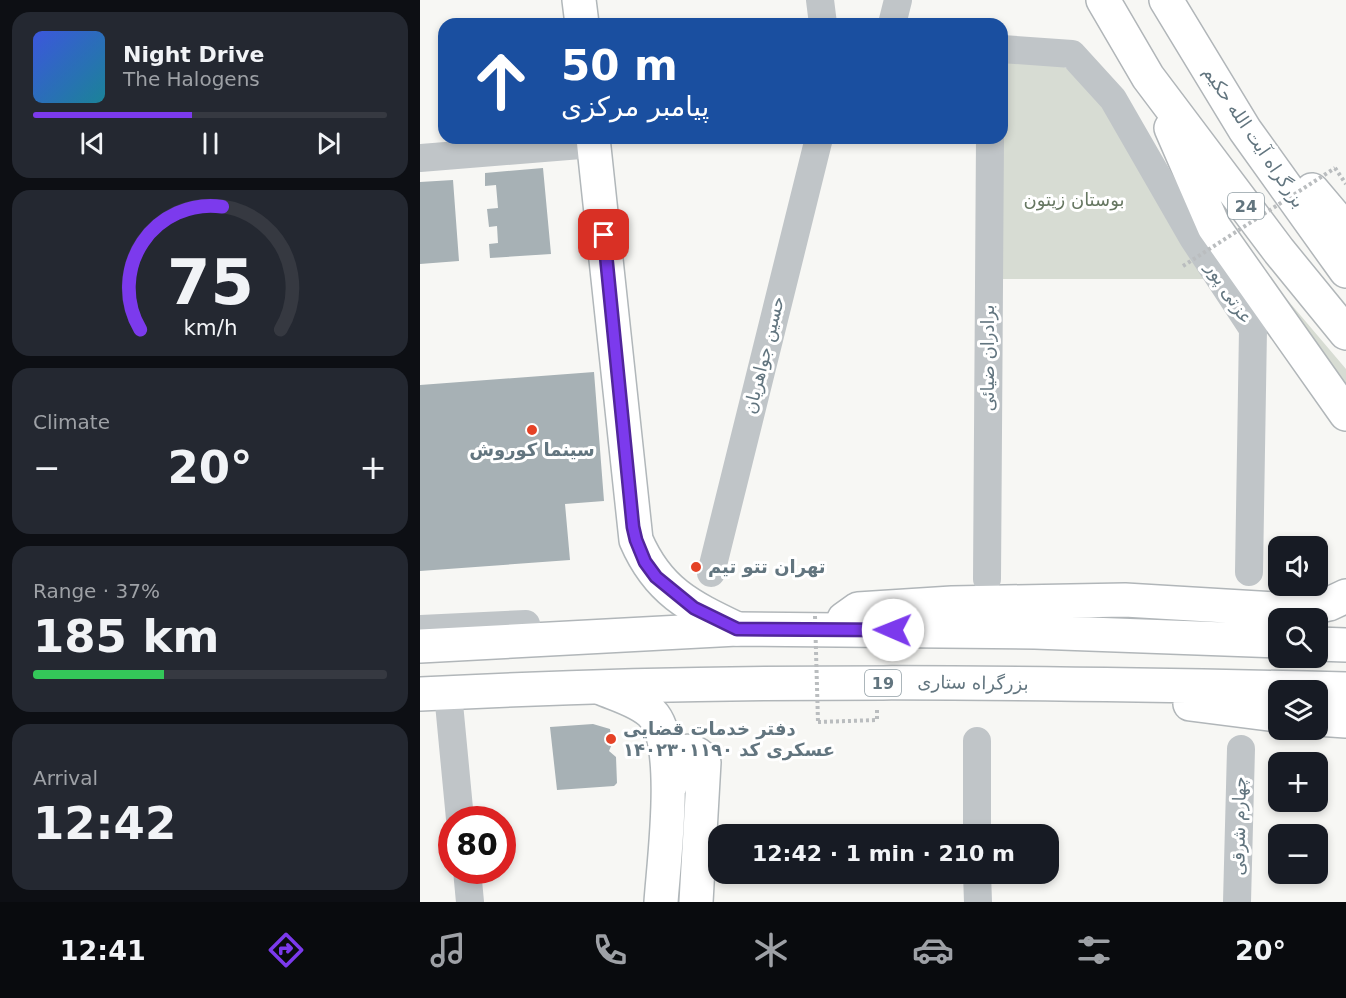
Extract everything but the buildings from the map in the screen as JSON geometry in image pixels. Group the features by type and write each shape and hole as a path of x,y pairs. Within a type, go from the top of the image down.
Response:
{"main road":[{"path":"579,0 581,18"},
{"name":"24","path":"1103,0 1148,77 1279,251 1346,333"},
{"name":"بزرگراه آیت الله حکیم","path":"1166,0 1245,130 1346,271"},
{"path":"1148,77 1214,227 1346,414"},
{"path":"1245,130 1312,190 1346,230"},
{"path":"593,144 636,540 645,562 656,577 694,608 737,629"},
{"path":"823,622 858,609 952,603 1125,600 1275,609 1311,608 1329,604 1346,596"},
{"path":"420,646 737,629 823,622 1268,641"},
{"path":"1328,644 1346,645"},
{"name":"بزرگراه ستاری","path":"434,694 785,682 943,681 1070,686 1165,684 1346,689"},
{"path":"1070,686 1198,706 1268,714"},
{"path":"601,688 652,713 660,725 665,745 668,801"},
{"path":"1328,720 1346,722"},
{"path":"661,902 668,801 674,760 684,752 698,753 704,762 696,902"}],"street":[{"path":"820,0 822,18"},
{"path":"894,18 898,0"},
{"name":"عزتی پور","path":"1008,49 1072,54 1113,99 1193,238 1253,329 1249,572"},
{"path":"420,158 562,144"},
{"name":"حسین جواهریان","path":"711,573 818,144"},
{"name":"برادران ضیائی","path":"987,579 990,144"},
{"path":"420,628 566,623 610,635"},
{"path":"434,694 451,739 459,806"},
{"path":"977,741 977,824"},
{"name":"چهارم شرقی","path":"1238,902 1241,749"},
{"path":"468,884 470,902"},
{"path":"977,884 978,902"}],"path":[{"path":"1183,266 1335,168 1346,184"},
{"path":"823,622 818,722 877,720"}],"green space":[{"name":"بوستان زیتون","path":"1008,55 1054,60 1102,93 1212,279 995,279 1002,144 1008,144"},
{"path":"1262,270 1346,369 1346,400"}],"place":[{"name":"سینما کوروش","path":"532,430"},
{"name":"تهران تتو تیم","path":"696,567"},
{"name":"دفتر خدمات قضایی عسکری کد ۱۴۰۲۳۰۱۱۹۰","path":"611,739"}],"route":[{"path":"604,235 633,527 645,562 656,577 694,608 737,629 893,630"}]}
